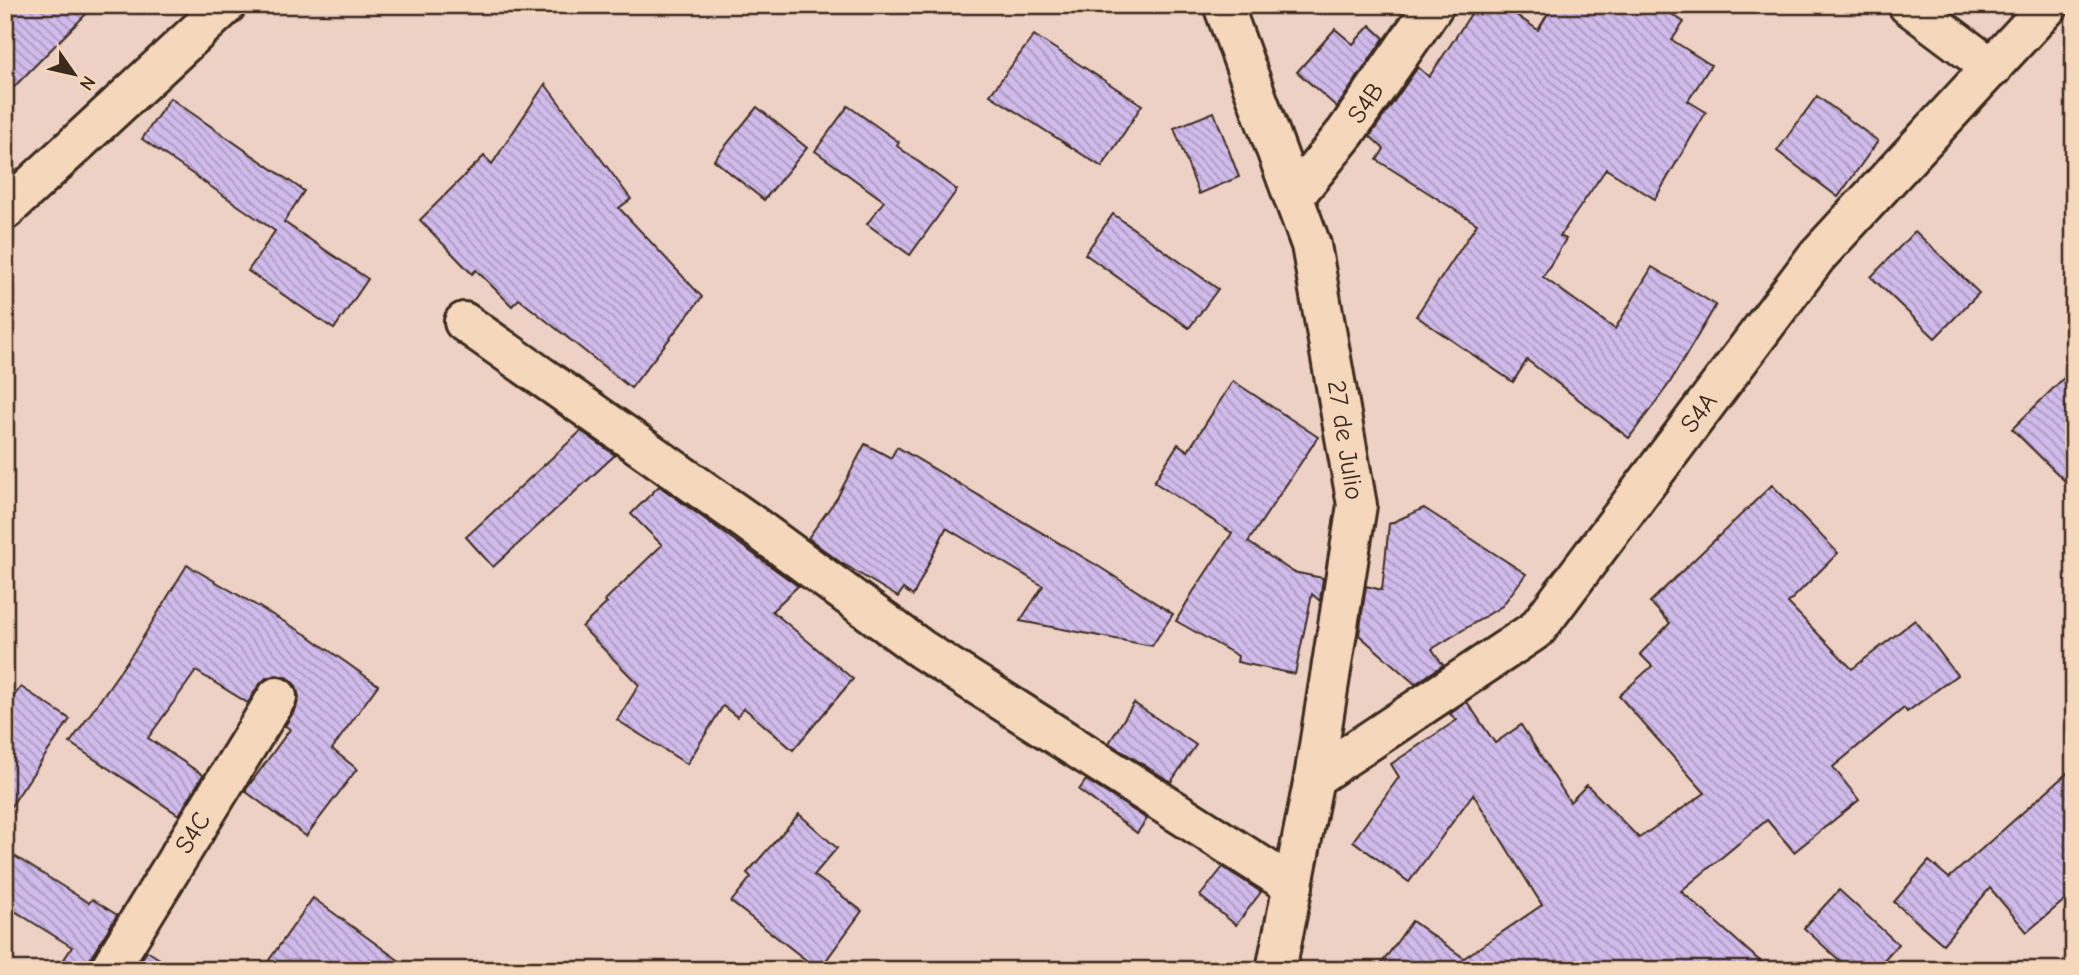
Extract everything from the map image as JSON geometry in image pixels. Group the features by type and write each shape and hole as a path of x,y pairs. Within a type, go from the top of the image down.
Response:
{"street":[{"path":"5,210 226,5"},
{"name":"27 de Julio","path":"1223,5 1311,245 1357,505 1314,778 1276,970"},
{"name":"S4B","path":"1294,197 1346,132 1434,5"},
{"path":"1908,5 1993,68"},
{"name":"S4A","path":"1314,778 1537,629 1817,256 2049,5"},
{"path":"464,322 747,521 921,649 1293,886"},
{"name":"S4C","path":"108,970 277,697"}],"building":[{"path":"5,5 95,5 5,96"},
{"path":"1477,5 1502,5 1538,30 1553,5 1657,5 1684,22 1672,40 1711,65 1688,101 1706,112 1655,199 1606,169 1560,236 1566,239 1543,277 1615,329 1652,267 1716,305 1669,384 1629,438 1527,360 1513,382 1416,316 1477,224 1377,160 1384,149 1370,136 1418,67 1429,77"},
{"path":"1370,25 1384,38 1337,107 1297,72 1335,29 1353,44"},
{"path":"1034,35 1142,105 1102,167 990,95"},
{"path":"545,84 631,199 619,208 702,297 631,388 519,299 512,306 476,270 472,274 420,220 484,156 492,164"},
{"path":"1817,96 1878,141 1838,197 1777,151"},
{"path":"170,98 304,191 284,222 368,279 334,329 248,271 275,231 142,139"},
{"path":"848,106 899,142 897,146 957,190 910,255 867,224 884,201 815,151"},
{"path":"757,107 807,148 764,200 714,160"},
{"path":"1214,112 1239,177 1199,194 1174,128"},
{"path":"1113,214 1218,289 1189,328 1085,254"},
{"path":"1915,231 1979,293 1935,338 1871,277"},
{"path":"2074,368 2074,490 2012,429"},
{"path":"1233,381 1318,437 1248,542 1293,572 1323,578 1320,601 1312,594 1295,674 1237,662 1238,656 1176,621 1232,533 1154,482 1178,444 1188,451"},
{"path":"581,431 615,455 493,567 466,537"},
{"path":"865,444 891,458 897,447 1098,566 1173,614 1152,646 1020,621 1043,586 946,528 913,596 903,589 898,597 840,562 808,538 837,498"},
{"path":"1772,485 1838,553 1788,603 1852,669 1915,620 1957,675 1907,712 1904,708 1833,767 1859,800 1794,852 1767,820 1681,891 1770,970 1377,970 1412,921 1464,958 1542,905 1473,794 1409,882 1353,841 1399,777 1391,764 1457,720 1450,714 1467,702 1495,743 1521,725 1570,802 1587,785 1639,838 1705,793 1619,696 1652,666 1640,654 1670,623 1650,602"},
{"path":"659,486 798,586 772,611 853,679 793,750 744,708 737,717 723,706 687,764 617,720 639,685 582,627 607,603 604,601 662,545 631,514"},
{"path":"1424,508 1526,574 1502,606 1432,649 1443,665 1415,684 1359,635 1366,586 1382,590 1389,524"},
{"path":"187,565 307,635 378,685 332,749 357,769 306,836 245,791 290,729 285,726 299,697 296,686 288,678 277,675 266,678 248,703 196,671 148,738 203,775 179,815 70,743 137,647"},
{"path":"21,687 70,719 5,815 5,707"},
{"path":"1134,703 1196,745 1171,782 1109,743"},
{"path":"2074,767 2074,892 2027,932 1990,888 1943,944 1894,902 1929,861 1949,878"},
{"path":"1086,780 1147,819 1137,833 1079,790"},
{"path":"799,814 837,848 814,875 862,911 819,970 731,902 751,877 747,873"},
{"path":"5,850 89,903 92,899 117,915 90,959 87,970 57,970 72,947 5,905"},
{"path":"1223,867 1261,892 1236,925 1200,896"},
{"path":"1839,890 1898,944 1875,970 1850,970 1804,928"},
{"path":"313,898 412,970 262,970"},
{"path":"147,951 177,970 135,970"}]}
